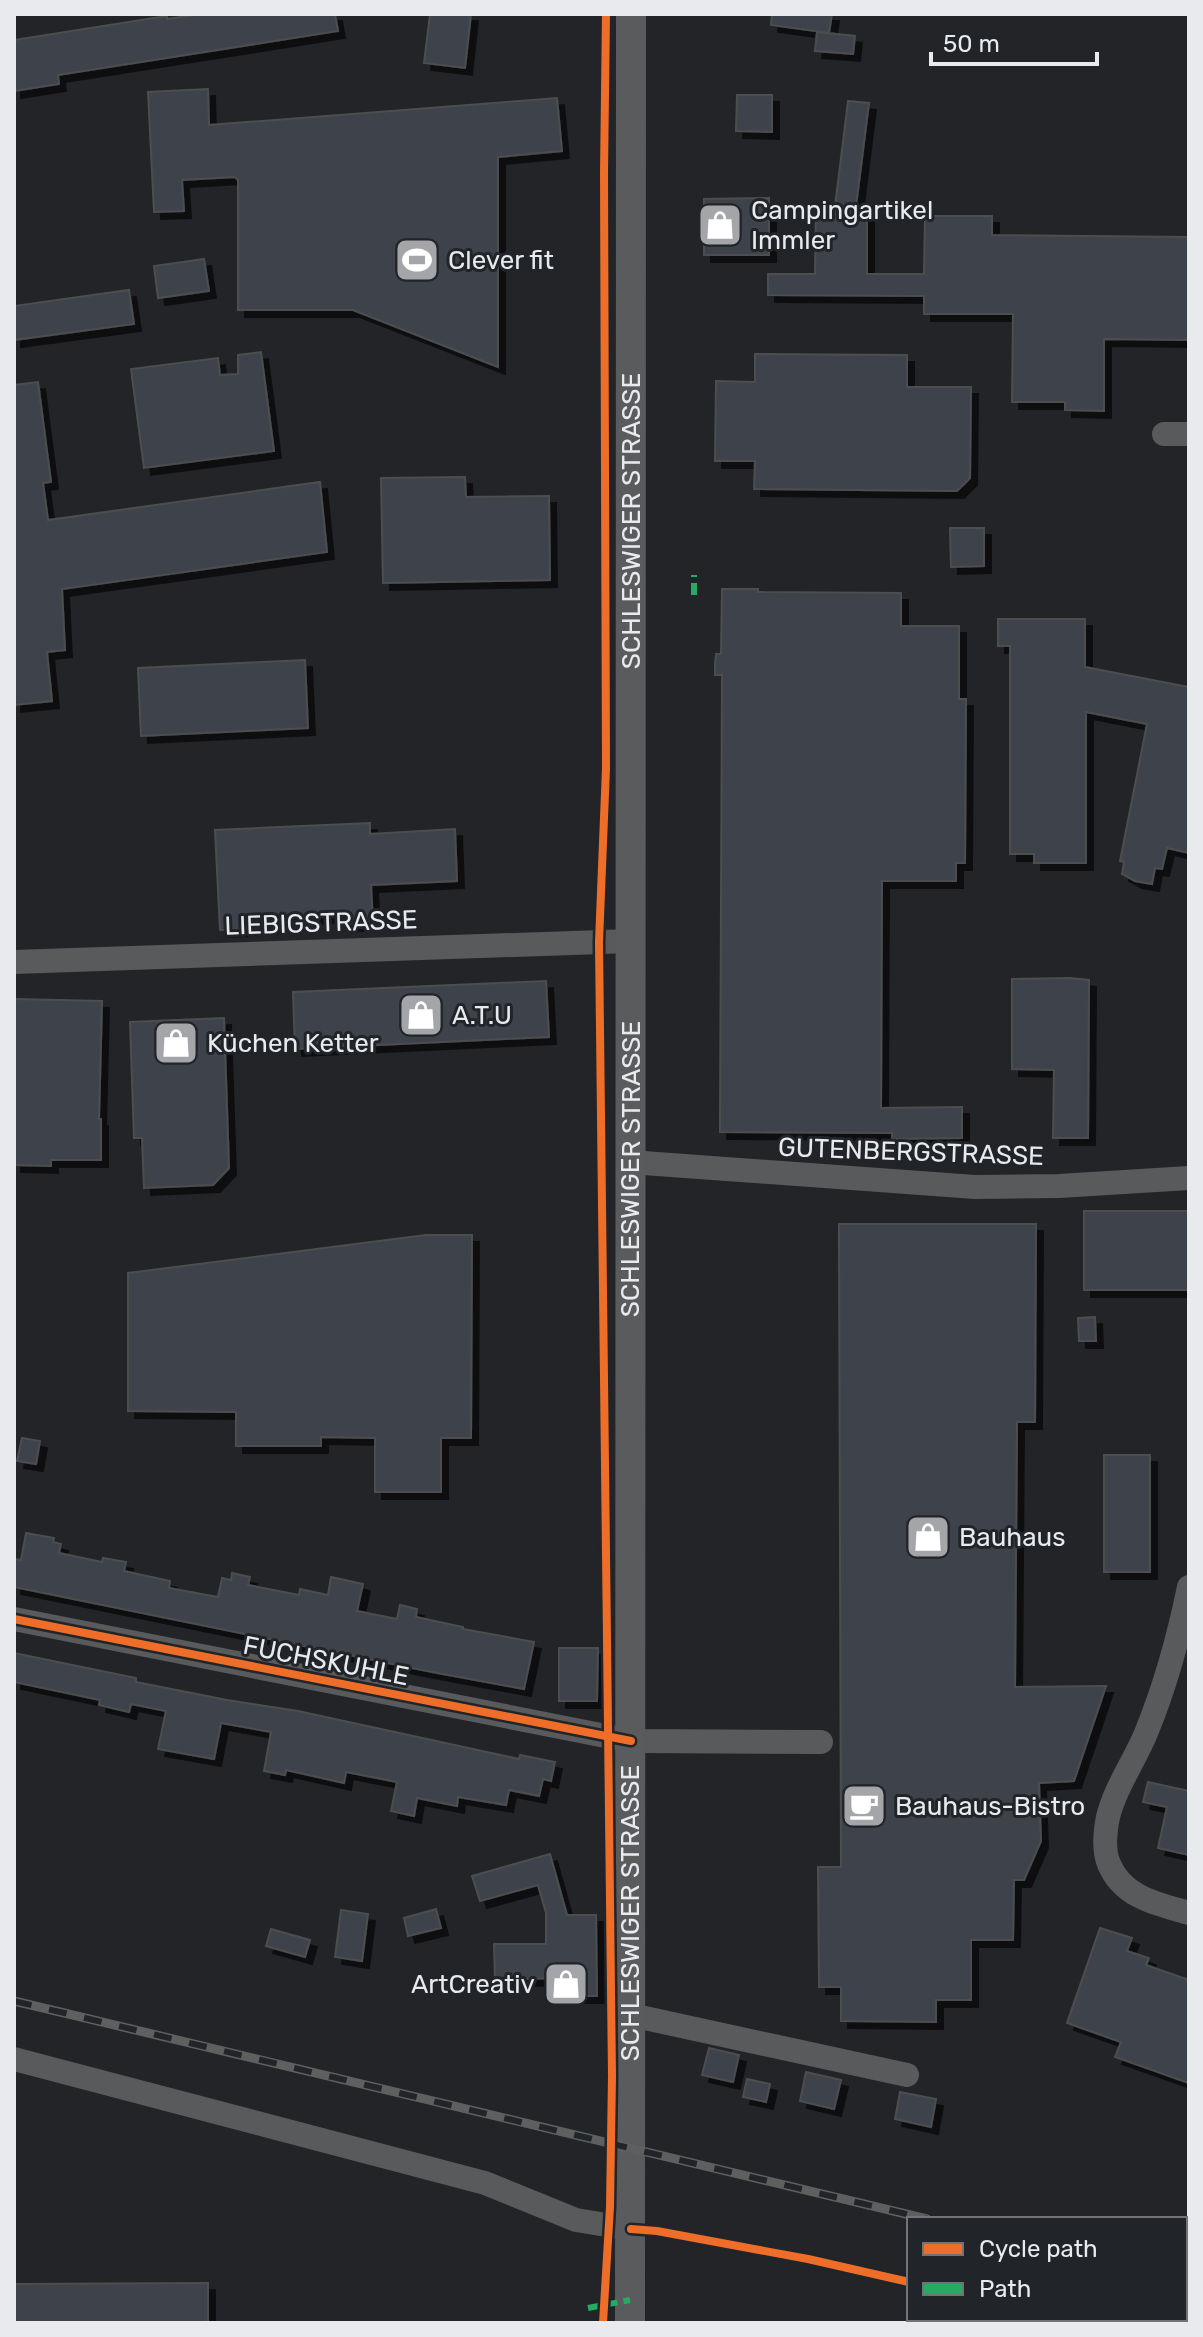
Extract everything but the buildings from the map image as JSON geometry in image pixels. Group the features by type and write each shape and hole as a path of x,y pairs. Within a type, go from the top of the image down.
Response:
{"main road":[{"name":"SCHLESWIGER STRASSE","path":"630,2323 631,14"}],"street":[{"path":"1164,434 1189,434"},
{"name":"LIEBIGSTRASSE","path":"14,962 630,941"},
{"name":"GUTENBERGSTRASSE","path":"630,1162 975,1187 1059,1186 1189,1178"},
{"path":"1189,1587 1180,1630 1147,1731 1109,1814 1104,1841 1109,1864 1121,1884 1139,1898 1189,1913"},
{"name":"FUCHSKUHLE","path":"14,1619 631,1741 821,1742"},
{"path":"631,2015 907,2075"},
{"path":"14,2059 485,2183 576,2220 631,2218"}],"railway":[{"path":"14,2001 919,2217"}],"marked path":[{"path":"694,575 694,595"},
{"path":"588,2308 630,2300"}],"cycle path":[{"path":"603,2323 610,2207 612,2076 599,942 606,768 606,14"},
{"path":"14,1619 631,1741"},
{"path":"631,2229 808,2259 907,2282"}],"place":[{"name":"Campingartikel Immler","path":"720,225"},
{"name":"Clever fit","path":"417,260"},
{"name":"A.T.U","path":"421,1015"},
{"name":"Küchen Ketter","path":"176,1043"},
{"name":"Bauhaus","path":"928,1537"},
{"name":"Bauhaus-Bistro","path":"864,1806"},
{"name":"ArtCreativ","path":"566,1984"}]}
